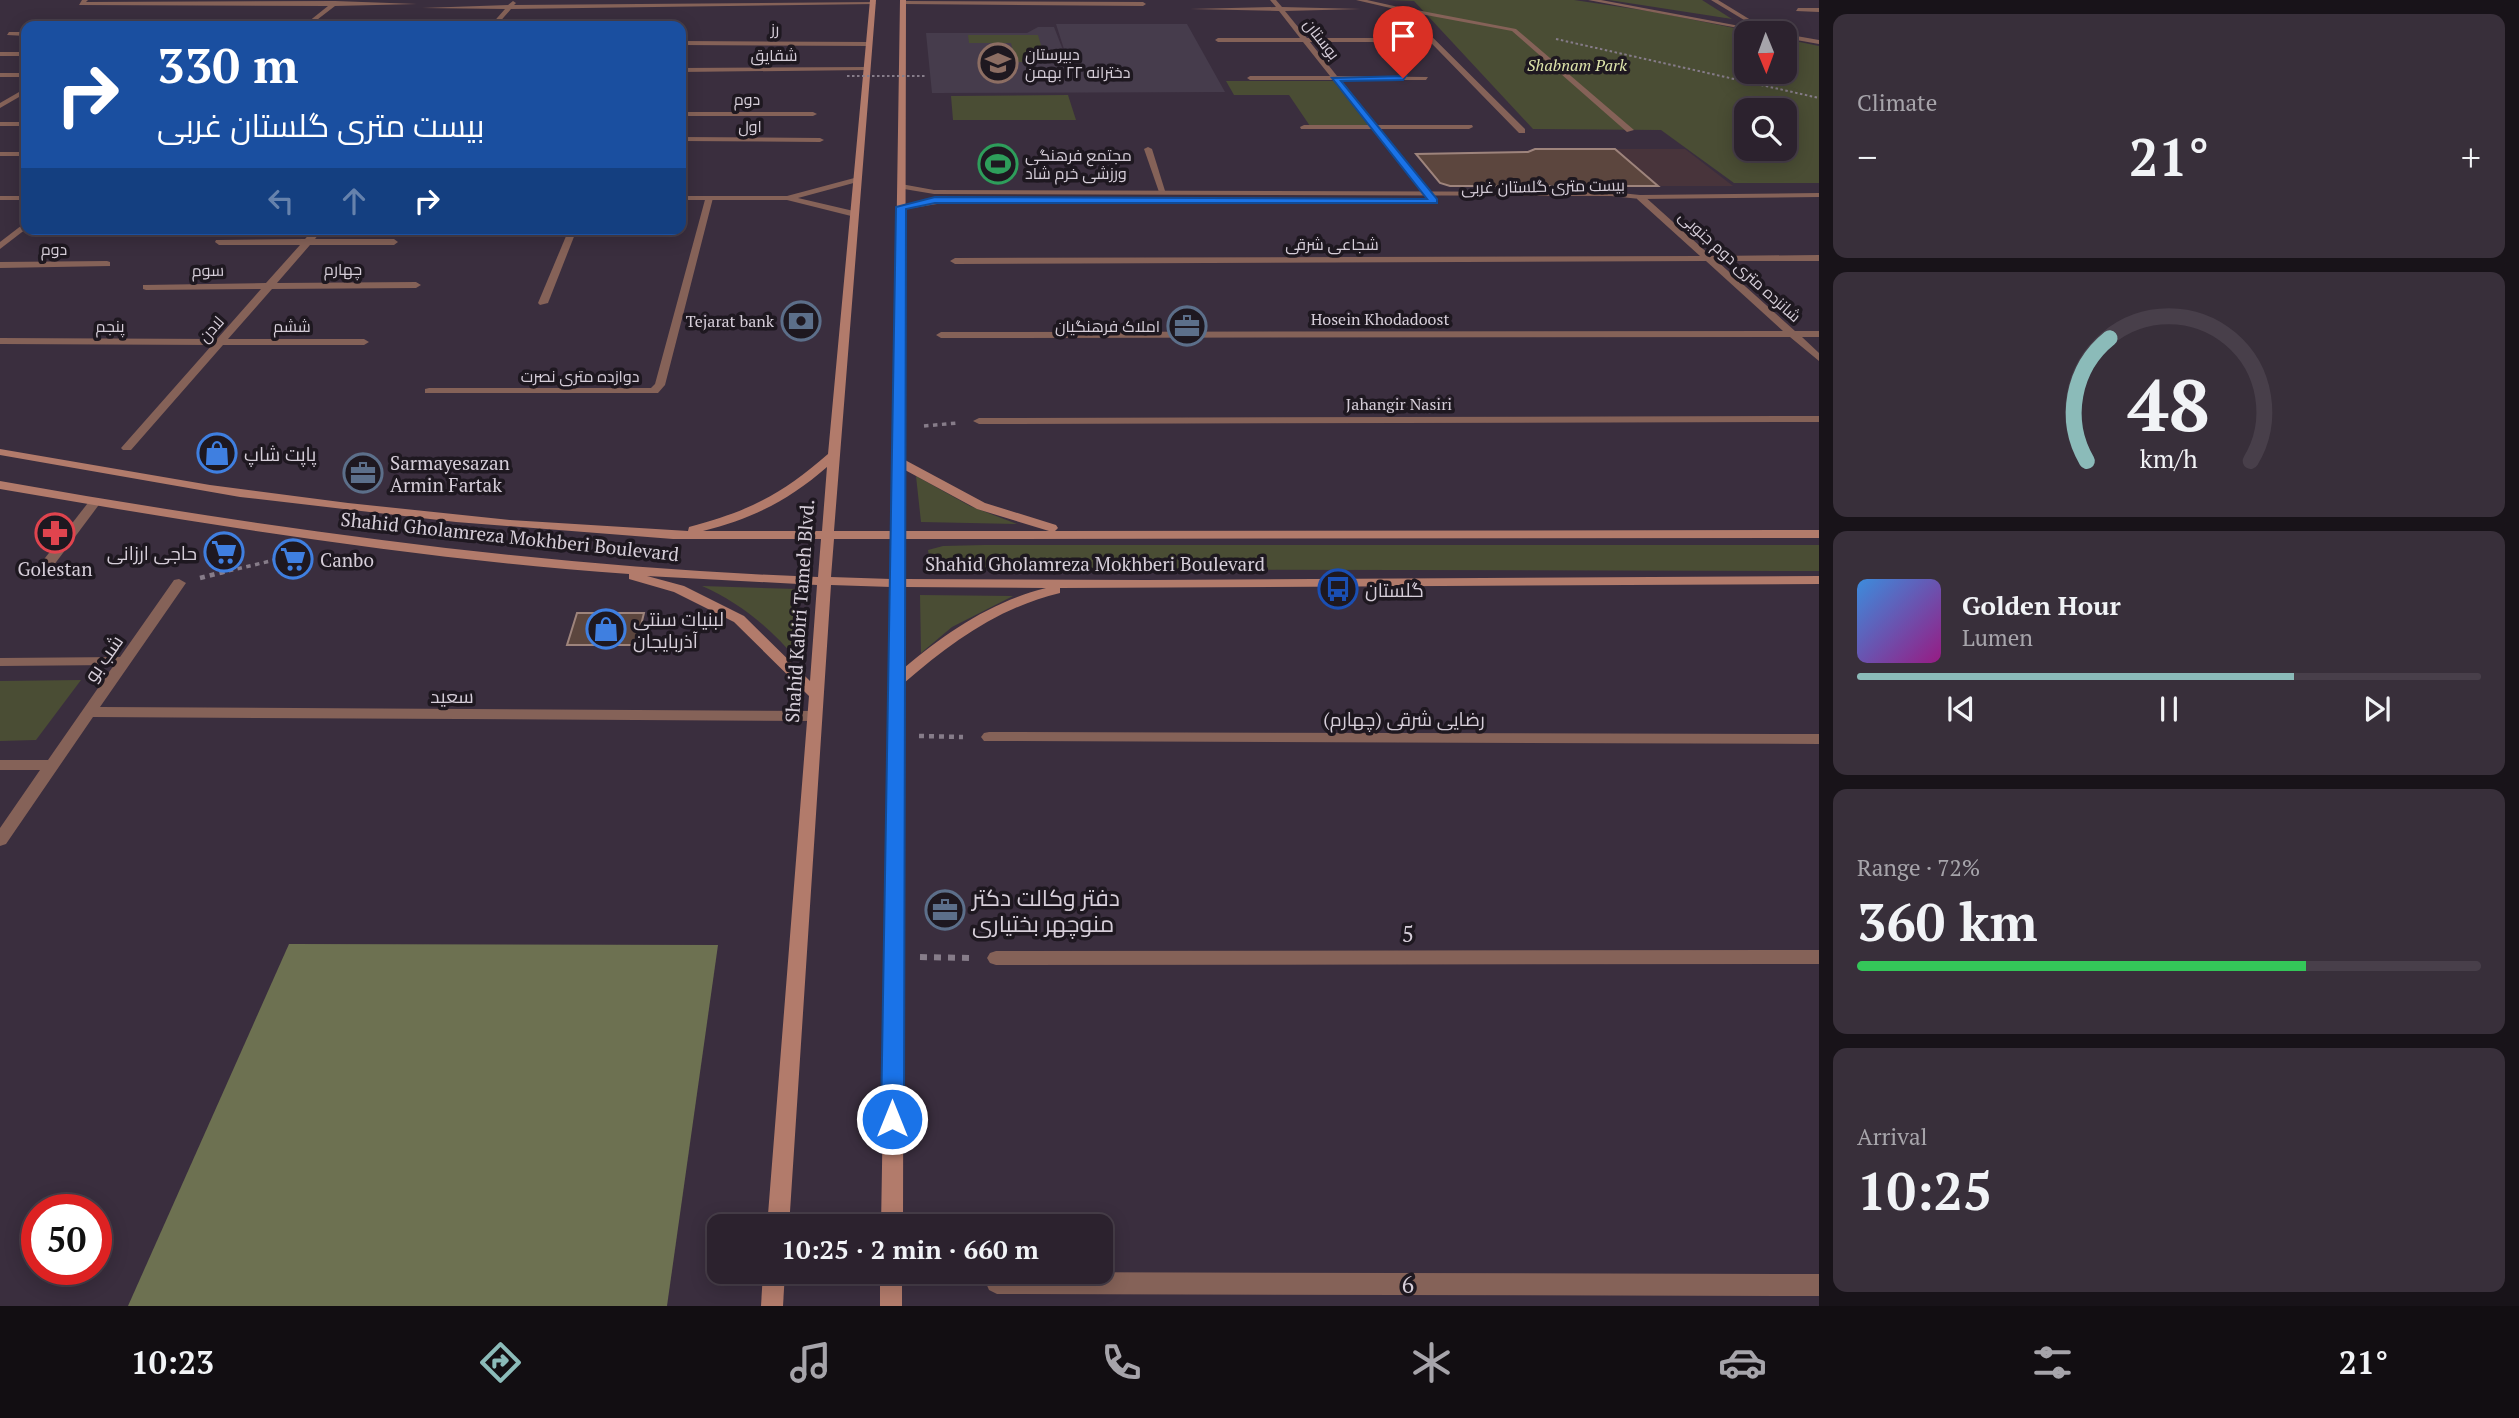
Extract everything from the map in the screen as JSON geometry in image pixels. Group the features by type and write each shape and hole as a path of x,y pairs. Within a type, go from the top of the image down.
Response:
{"main road":[{"name":"Shahid Kabiri Tameh Blvd.","path":"779,1214 824,580 873,2"},
{"path":"892,1214 896,535 903,2"},
{"name":"Shahid Gholamreza Mokhberi Boulevard","path":"0,452 238,493 385,512 570,530 673,536 1819,534"},
{"path":"673,536 738,519 782,499 834,455"},
{"path":"897,461 981,506 1020,521 1074,534"},
{"name":"Shahid Gholamreza Mokhberi Boulevard","path":"0,485 195,520 384,545 610,569 824,580 1082,584 1819,580"},
{"path":"610,569 679,589 739,619 816,695"},
{"path":"895,683 952,635 979,617 1039,593 1082,584"},
{"path":"772,1306 773,1284"},
{"path":"891,1284 891,1306"}],"street":[{"path":"85,0 81,4 414,4"},
{"path":"498,21 516,0"},
{"path":"609,8 614,0"},
{"name":"بوستان","path":"1273,0 1434,201"},
{"path":"1359,0 1514,30 1630,130"},
{"path":"1591,0 1734,26"},
{"path":"1714,0 1751,21"},
{"path":"312,21 336,2"},
{"path":"425,8 609,8 873,2"},
{"path":"903,2 1143,4"},
{"path":"1193,9 1358,9"},
{"path":"1401,9 1522,131"},
{"path":"1798,10 1819,10"},
{"path":"9,34 21,34"},
{"path":"1797,38 1819,43"},
{"path":"1219,40 1392,40"},
{"name":"رز","path":"686,43 869,44"},
{"path":"0,54 21,54"},
{"name":"شقایق","path":"686,70 867,68"},
{"path":"0,75 21,75"},
{"path":"1250,78 1426,78"},
{"path":"0,106 21,93"},
{"path":"0,99 21,99"},
{"name":"دوم","path":"686,114 813,114"},
{"path":"0,124 21,124"},
{"path":"1304,127 1469,127"},
{"name":"اول","path":"686,139 820,140"},
{"path":"1148,149 1163,192"},
{"path":"0,154 21,154"},
{"path":"787,198 858,179"},
{"name":"بیست متری گلستان غربی","path":"901,186 934,192 1427,193 1640,197 1819,195"},
{"name":"بیست متری گلستان غربی","path":"901,207 935,200 1618,202 1640,197"},
{"name":"شانزده متری دوم جنوبی","path":"1640,197 1819,358"},
{"path":"0,198 21,198"},
{"path":"686,198 787,198 855,214"},
{"name":"دوازده متری نصرت","path":"429,391 654,391 660,385 709,198"},
{"path":"0,246 21,229"},
{"name":"لادن","path":"127,448 313,235"},
{"path":"542,303 570,235"},
{"path":"219,242 394,242"},
{"name":"شجاعی شرقی","path":"955,261 1819,258"},
{"name":"دوم","path":"0,265 107,264"},
{"name":"چهارم","path":"270,285 416,285"},
{"name":"سوم","path":"146,287 270,285"},
{"name":"Hosein Khodadoost","path":"941,335 1819,334"},
{"name":"پنجم","path":"0,341 220,342"},
{"name":"ششم","path":"220,342 364,342"},
{"name":"Jahangir Nasiri","path":"979,421 1819,419"},
{"path":"43,570 95,502"},
{"name":"شب بو","path":"0,840 179,583"},
{"path":"0,662 124,661"},
{"name":"سعید","path":"89,712 814,716"},
{"name":"رضایی شرقی (چهارم)","path":"989,737 1819,739"},
{"path":"0,765 52,765"},
{"name":"5","path":"996,958 1819,957"},
{"name":"6","path":"1113,1283 1819,1285"}],"path":[{"path":"1514,30 1819,98"},
{"path":"847,76 926,76"},
{"path":"898,428 979,421"},
{"path":"179,583 279,559"},
{"path":"895,736 989,737"},
{"path":"893,957 996,958"}],"shaded area":[{"path":"1056,24 1187,24 1225,92 932,93 926,33 1027,33 1038,27 1054,27 1070,68"},
{"path":"1615,149 1685,149 1733,186 1658,186"}],"green space":[{"name":"Shabnam Park","path":"1388,0 1574,0 1655,12 1734,28 1734,84 1797,84 1797,41 1819,46 1819,183 1734,183 1661,130 1533,129 1414,1"},
{"name":"Shabnam Park","path":"1609,0 1702,0 1732,19"},
{"path":"968,35 1038,35 1046,62 1016,62 1011,43 969,43"},
{"path":"1226,81 1334,81 1369,126 1310,126 1289,95 1234,95"},
{"path":"1068,95 1076,120 953,120 951,96"},
{"path":"916,476 970,506 1017,524 921,522"},
{"path":"1819,545 1819,571 958,569 941,567 930,562 928,550 943,546"},
{"path":"702,586 797,589 797,660 754,617"},
{"path":"920,595 1013,596 952,627 921,653"},
{"path":"81,680 36,740 0,741 0,681"},
{"path":"289,944 718,945 667,1306 128,1306"}],"building":[{"path":"1535,149 1615,149 1658,186 1450,186 1440,183 1416,154 1528,152"},
{"name":"لبنیات سنتی آذربایجان","path":"577,613 644,613 636,645 567,645"}],"place":[{"name":"دبیرستان دخترانه ۲۲ بهمن","path":"998,63"},
{"name":"مجتمع فرهنگی ورزشی خرم شاد","path":"998,164"},
{"name":"Tejarat bank","path":"801,321"},
{"name":"املاک فرهنگیان","path":"1187,326"},
{"name":"پاپت شاپ","path":"217,453"},
{"name":"Sarmayesazan Armin Fartak","path":"363,473"},
{"name":"Golestan","path":"55,533"},
{"name":"حاجی ارزانی","path":"224,552"},
{"name":"Canbo","path":"293,559"},
{"name":"گلستان","path":"1338,589"},
{"name":"لبنیات سنتی آذربایجان","path":"606,629"},
{"name":"دفتر وکالت دکتر منوچهر بختیاری","path":"945,910"}],"route":[{"path":"892,1119 901,207 935,200 1434,201 1335,78 1403,78"}]}
